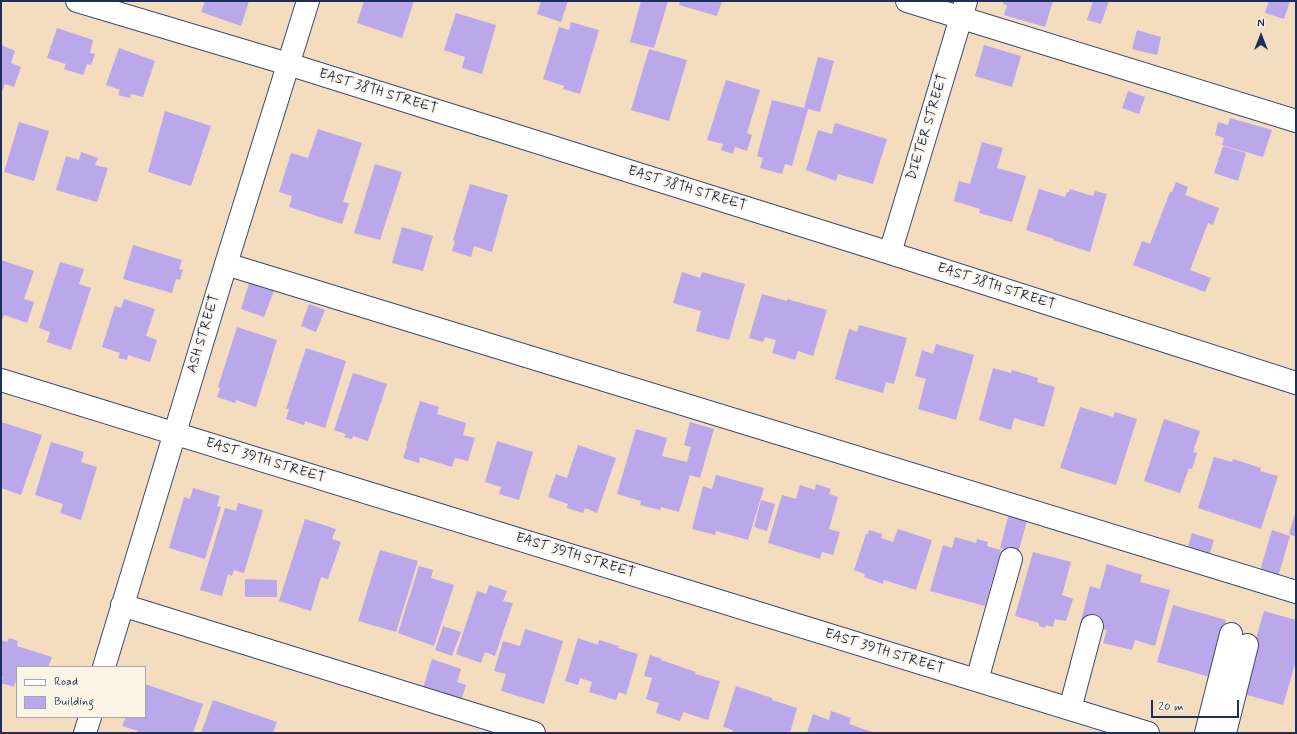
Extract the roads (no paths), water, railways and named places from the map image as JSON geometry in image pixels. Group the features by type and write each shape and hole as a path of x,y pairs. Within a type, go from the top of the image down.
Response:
{"street":[{"name":"EAST 38TH STREET","path":"77,1 288,64 890,253 1296,383"},
{"name":"ASH STREET","path":"104,666 174,433 308,1"},
{"path":"907,1 963,9 1296,121"},
{"name":"DIETER STREET","path":"890,253 963,9"},
{"path":"226,264 1296,592"},
{"name":"EAST 39TH STREET","path":"1,380 1148,733"},
{"path":"977,680 1011,559"},
{"path":"122,605 534,733"},
{"path":"1070,709 1092,626"},
{"path":"1206,733 1239,639 1225,733"},
{"path":"85,733 90,718"}]}
